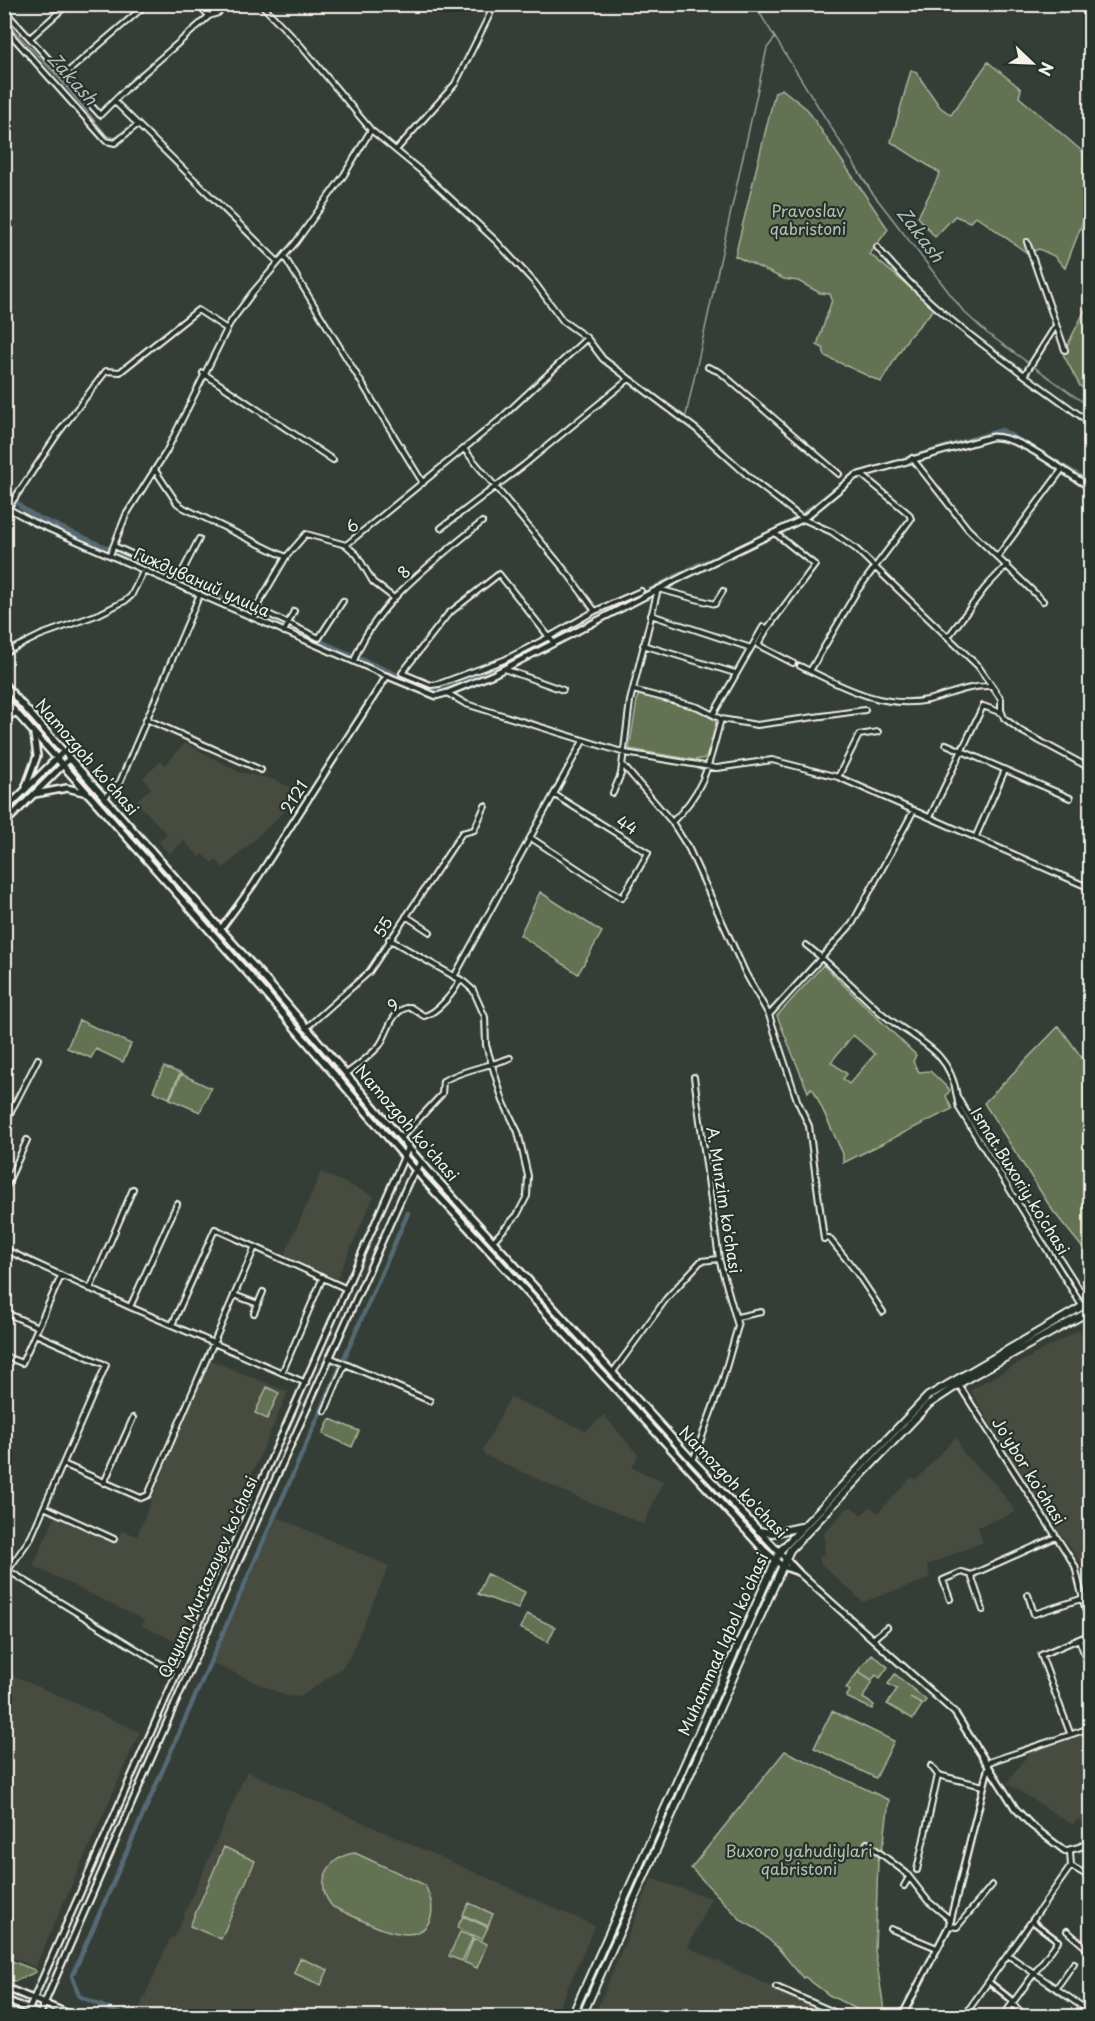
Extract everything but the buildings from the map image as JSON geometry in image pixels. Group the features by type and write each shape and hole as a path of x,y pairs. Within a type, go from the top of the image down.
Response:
{"main road":[{"name":"Namozgoh ko'chasi","path":"4,684 402,1137 421,1162 612,1373 798,1572"},
{"name":"Namozgoh ko'chasi","path":"4,699 89,793 416,1170 774,1560 798,1572"},
{"path":"25,789 37,756 32,730"},
{"path":"4,811 63,752"},
{"path":"4,824 69,759"},
{"path":"34,794 67,788 89,793"},
{"name":"Muhammad Iqbol ko'chasi","path":"572,2016 774,1560 780,1551 927,1396 1087,1304"},
{"name":"Muhammad Iqbol ko'chasi","path":"582,2016 786,1557 824,1513 929,1404 959,1384 1090,1311"},
{"path":"598,1370 607,1367"},
{"path":"759,1532 773,1533 801,1527"},
{"path":"4,1987 74,2016"},
{"path":"4,1999 41,2016"}],"street":[{"path":"30,38 68,4"},
{"path":"64,75 147,4"},
{"path":"199,4 209,16"},
{"path":"4,10 100,115 209,16 218,13 227,4"},
{"path":"396,150 455,84 471,57 495,4"},
{"path":"262,5 302,47 371,130 496,241 535,284 563,321 587,338 603,358 696,429 755,482 803,518 832,532 875,566 978,666 1002,699 1002,713"},
{"path":"4,27 106,141 115,143 137,125"},
{"path":"114,101 278,262"},
{"path":"111,554 132,504 155,471 227,329 344,175 371,130"},
{"path":"1027,242 1065,350"},
{"path":"877,247 922,296 1004,362 1025,374 1090,423"},
{"path":"284,256 423,483"},
{"path":"4,514 106,371 120,372 198,310 227,329"},
{"path":"1025,374 1055,326"},
{"name":"6","path":"287,625 258,610 257,605 286,557 306,534 346,545 464,449 587,338"},
{"path":"708,368 720,372 839,474"},
{"path":"203,373 333,460"},
{"path":"441,528 495,488 629,379"},
{"path":"402,673 431,685 440,684 504,660 776,534 803,518 861,474 992,436 1005,436 1090,487"},
{"path":"464,449 568,574 595,611"},
{"path":"912,458 968,529 1043,601"},
{"path":"155,471 177,503 184,508 286,557"},
{"path":"998,556 1061,471"},
{"path":"810,671 834,625 911,519 909,514 861,474"},
{"name":"Гиждуваний улица","path":"9,508 33,522 387,676"},
{"name":"8","path":"354,661 357,652 394,598 424,569 482,522"},
{"path":"776,534 815,565 767,629 758,645 793,663"},
{"path":"114,547 180,576 199,539"},
{"path":"346,545 357,555 373,582 394,598"},
{"path":"948,637 985,588 1007,565"},
{"path":"4,654 41,635 99,614 125,601 131,596 144,570"},
{"path":"396,679 448,614 499,574 551,639"},
{"path":"658,589 715,604 723,591"},
{"path":"613,793 621,774 625,753 623,742 633,690 658,589"},
{"path":"387,676 436,696 447,693 504,669 595,611 641,591"},
{"path":"104,798 120,782 200,594"},
{"path":"287,625 321,638 344,601"},
{"path":"284,631 294,611"},
{"path":"651,615 751,648"},
{"path":"714,713 763,627 767,629"},
{"path":"643,645 735,674"},
{"path":"800,666 867,696 892,701 925,700 981,686 992,686"},
{"path":"504,669 563,690"},
{"name":"2121","path":"220,930 253,885 387,676"},
{"path":"633,690 714,713 721,719 757,725 865,710"},
{"path":"447,693 466,704 625,753 717,768 772,760 838,777 1090,888"},
{"path":"930,817 983,706 1002,713 1021,731 1090,768"},
{"path":"4,722 16,712"},
{"path":"146,719 261,770"},
{"path":"672,822 691,804 708,766 721,719"},
{"path":"838,777 859,735 878,732"},
{"path":"454,977 583,741"},
{"path":"946,744 1070,798"},
{"path":"622,764 672,822 689,849 746,974 769,1015 797,1100 809,1126 824,1239 829,1238 855,1270 883,1312"},
{"path":"976,836 1005,770"},
{"name":"44","path":"531,838 622,898 648,853 555,795"},
{"name":"55","path":"306,1028 365,977 462,833 474,830 485,806"},
{"path":"769,1015 852,924 914,810"},
{"path":"406,915 430,932"},
{"path":"389,939 407,952 460,979 473,990 485,1017 486,1045 503,1101 518,1132 528,1187 527,1196 517,1215 494,1241"},
{"name":"Ismat Buxoriy ko'chasi","path":"806,945 891,1021 934,1049 949,1070 957,1097 1087,1304"},
{"name":"9","path":"346,1074 379,1045 392,1019 399,1012 410,1007 424,1016 429,1015 447,998 460,979"},
{"path":"402,1137 442,1094 443,1082 463,1070 492,1065 510,1058"},
{"path":"4,1125 38,1059"},
{"name":"A. Munzim ko'chasi","path":"693,1461 721,1385 738,1326 719,1259 694,1077"},
{"path":"4,1191 27,1140"},
{"name":"Qayum Murtazoyev ko'chasi","path":"26,2016 409,1146"},
{"name":"Qayum Murtazoyev ko'chasi","path":"41,2016 170,1716 329,1357 421,1162"},
{"path":"90,1289 133,1190"},
{"path":"130,1308 177,1204"},
{"path":"172,1325 215,1229 348,1289"},
{"path":"63,1464 141,1498 148,1495 255,1247"},
{"path":"4,1249 130,1308 306,1383"},
{"path":"612,1373 666,1299 701,1261 719,1259"},
{"path":"4,1356 22,1363 61,1276"},
{"path":"282,1373 323,1277"},
{"path":"254,1313 263,1292"},
{"path":"234,1295 258,1304"},
{"path":"4,1312 38,1327"},
{"path":"737,1317 761,1312"},
{"path":"4,1576 31,1537 106,1365 35,1334"},
{"path":"329,1357 430,1401"},
{"path":"325,1411 342,1363"},
{"name":"Jo'ybor ko'chasi","path":"959,1384 1075,1566 1090,1629 1086,1636 1079,1639"},
{"path":"303,1390 313,1395"},
{"path":"104,1482 133,1418"},
{"path":"44,1507 114,1539"},
{"path":"950,1599 943,1580 962,1572 971,1575 1056,1537"},
{"path":"9,1571 159,1663 179,1672"},
{"name":"Namozgoh ko'chasi","path":"798,1572 955,1713 988,1769 1030,1825 1060,1848 1070,1852"},
{"path":"971,1575 983,1610"},
{"path":"1028,1595 1035,1614 1084,1598"},
{"path":"873,1639 887,1627"},
{"path":"1070,1733 1041,1655 1079,1639 1090,1670"},
{"path":"168,1697 177,1701"},
{"path":"161,1712 170,1716"},
{"path":"985,1763 1090,1728"},
{"path":"930,1766 938,1775 983,1786"},
{"path":"902,2016 949,1926 988,1769"},
{"path":"917,1870 938,1775"},
{"path":"1001,1787 1009,1785"},
{"path":"963,2016 1033,1922 1071,1866 1070,1852 1090,1839"},
{"path":"867,1843 906,1872 928,1901 951,1920"},
{"path":"1071,1866 1090,1877"},
{"path":"904,1886 908,1879 912,1880"},
{"path":"949,1926 957,1927 992,1885"},
{"path":"1003,2016 1058,1941 1033,1922"},
{"path":"891,1929 937,1948"},
{"path":"1066,1931 1090,1951"},
{"path":"1008,1955 1090,2012"},
{"path":"1057,1987 1074,1963"},
{"path":"988,1982 1013,2002 1025,2016"},
{"path":"776,1987 843,2016"}],"shaded area":[{"path":"185,743 239,772 272,779 290,787 293,798 291,805 224,868 216,860 212,863 203,854 200,857 184,841 169,854 159,842 167,834 136,801 151,788 143,778 161,761 165,765"},
{"path":"321,1172 374,1196 337,1279 284,1256"},
{"path":"1079,1330 1087,1351 1090,1352 1090,1569 1085,1568 1037,1500 970,1390"},
{"path":"208,1359 288,1392 178,1642 142,1626 144,1620 33,1566 56,1515 116,1541 122,1530 137,1536"},
{"path":"510,1397 586,1431 604,1415 638,1455 632,1468 663,1481 644,1524 572,1495 485,1455 483,1450"},
{"path":"956,1437 964,1454 996,1485 1016,1512 978,1527 983,1542 927,1565 930,1576 926,1580 863,1602 821,1564 819,1556 825,1554 824,1533 847,1508 852,1507 861,1515 870,1507 878,1513 912,1477 916,1480"},
{"path":"277,1517 389,1566 348,1660 342,1668 300,1697 287,1696 212,1663"},
{"path":"5,1672 140,1732 35,1967 5,1954"},
{"path":"1090,1732 1090,1830 1077,1819 1073,1825 1007,1783 1031,1750"},
{"path":"247,1771 595,1926 555,2016 136,2016 171,1937 174,1938"},
{"path":"652,1879 711,1898 688,1947 832,2016 594,2016"}],"green space":[{"path":"988,62 1021,89 1019,97 1090,158 1090,203 1065,268 1054,256 1039,249 1027,253 976,216 970,222 955,216 935,237 918,217 940,173 891,142 911,70 916,72 940,107 951,115"},
{"name":"Pravoslav qabristoni","path":"782,89 807,109 888,229 870,254 935,308 908,338 881,382 825,356 823,348 817,345 832,300 830,294 820,293 798,281 784,279 735,256 775,92"},
{"path":"1090,300 1090,394 1080,386 1063,354"},
{"path":"638,695 691,707 717,723 706,758 695,760 629,749"},
{"path":"540,892 602,932 578,974 520,935"},
{"path":"823,965 916,1055 913,1062 919,1072 930,1071 950,1090 946,1096 952,1109 843,1163 843,1154 814,1091 811,1088 808,1092 777,1016","holes":["853,1035 875,1054 849,1084 843,1079 847,1074 831,1062"]},
{"path":"79,1020 131,1044 123,1062 96,1049 91,1058 67,1048"},
{"path":"1059,1026 1090,1069 1090,1257 1053,1211 984,1103"},
{"path":"164,1067 180,1073 169,1098 153,1091"},
{"path":"181,1074 211,1088 200,1112 170,1099"},
{"path":"267,1387 279,1393 267,1419 255,1413"},
{"path":"330,1419 359,1431 352,1447 323,1434"},
{"path":"487,1574 525,1592 518,1609 478,1594"},
{"path":"527,1614 555,1627 548,1642 520,1628"},
{"path":"872,1654 888,1667 880,1678 876,1675 872,1680 858,1671"},
{"path":"858,1672 872,1681 863,1698 874,1705 872,1709 846,1697 850,1691 846,1688"},
{"path":"895,1674 926,1700 923,1704 910,1697 922,1705 913,1719 887,1704 897,1689 888,1684"},
{"path":"832,1711 894,1741 876,1778 814,1748"},
{"name":"Buxoro yahudiylari qabristoni","path":"785,1751 889,1800 884,1841 878,1860 875,1951 884,2009 870,2016 829,1995 805,1977 803,1978 778,1948 757,1929 742,1921 691,1868"},
{"path":"224,1847 255,1861 221,1939 190,1926"},
{"path":"355,1853 425,1885 432,1910 427,1925 419,1932 395,1933 333,1907 324,1890 326,1873 337,1860"},
{"path":"469,1903 493,1914 488,1926 463,1915"},
{"path":"463,1916 488,1927 482,1939 457,1928"},
{"path":"460,1932 473,1937 462,1961 449,1956"},
{"path":"474,1938 487,1944 477,1968 464,1962"},
{"path":"4,1958 36,1972 16,1981 5,1981"},
{"path":"300,1958 328,1970 321,1985 294,1973"}],"waterway":[{"name":"Zakash","path":"754,4 871,191 964,312 987,333 1090,407"},
{"name":"Zakash","path":"4,20 58,77 107,136 115,138 126,129"},
{"name":"Zakash","path":"686,415 767,48 775,38"},
{"path":"865,471 1002,430 1090,482"},
{"path":"4,488 22,508 37,517 434,691 492,670 549,643 699,564 719,557"},
{"path":"791,522 823,499"},
{"path":"125,2016 79,1996 72,1976 408,1213"}]}
